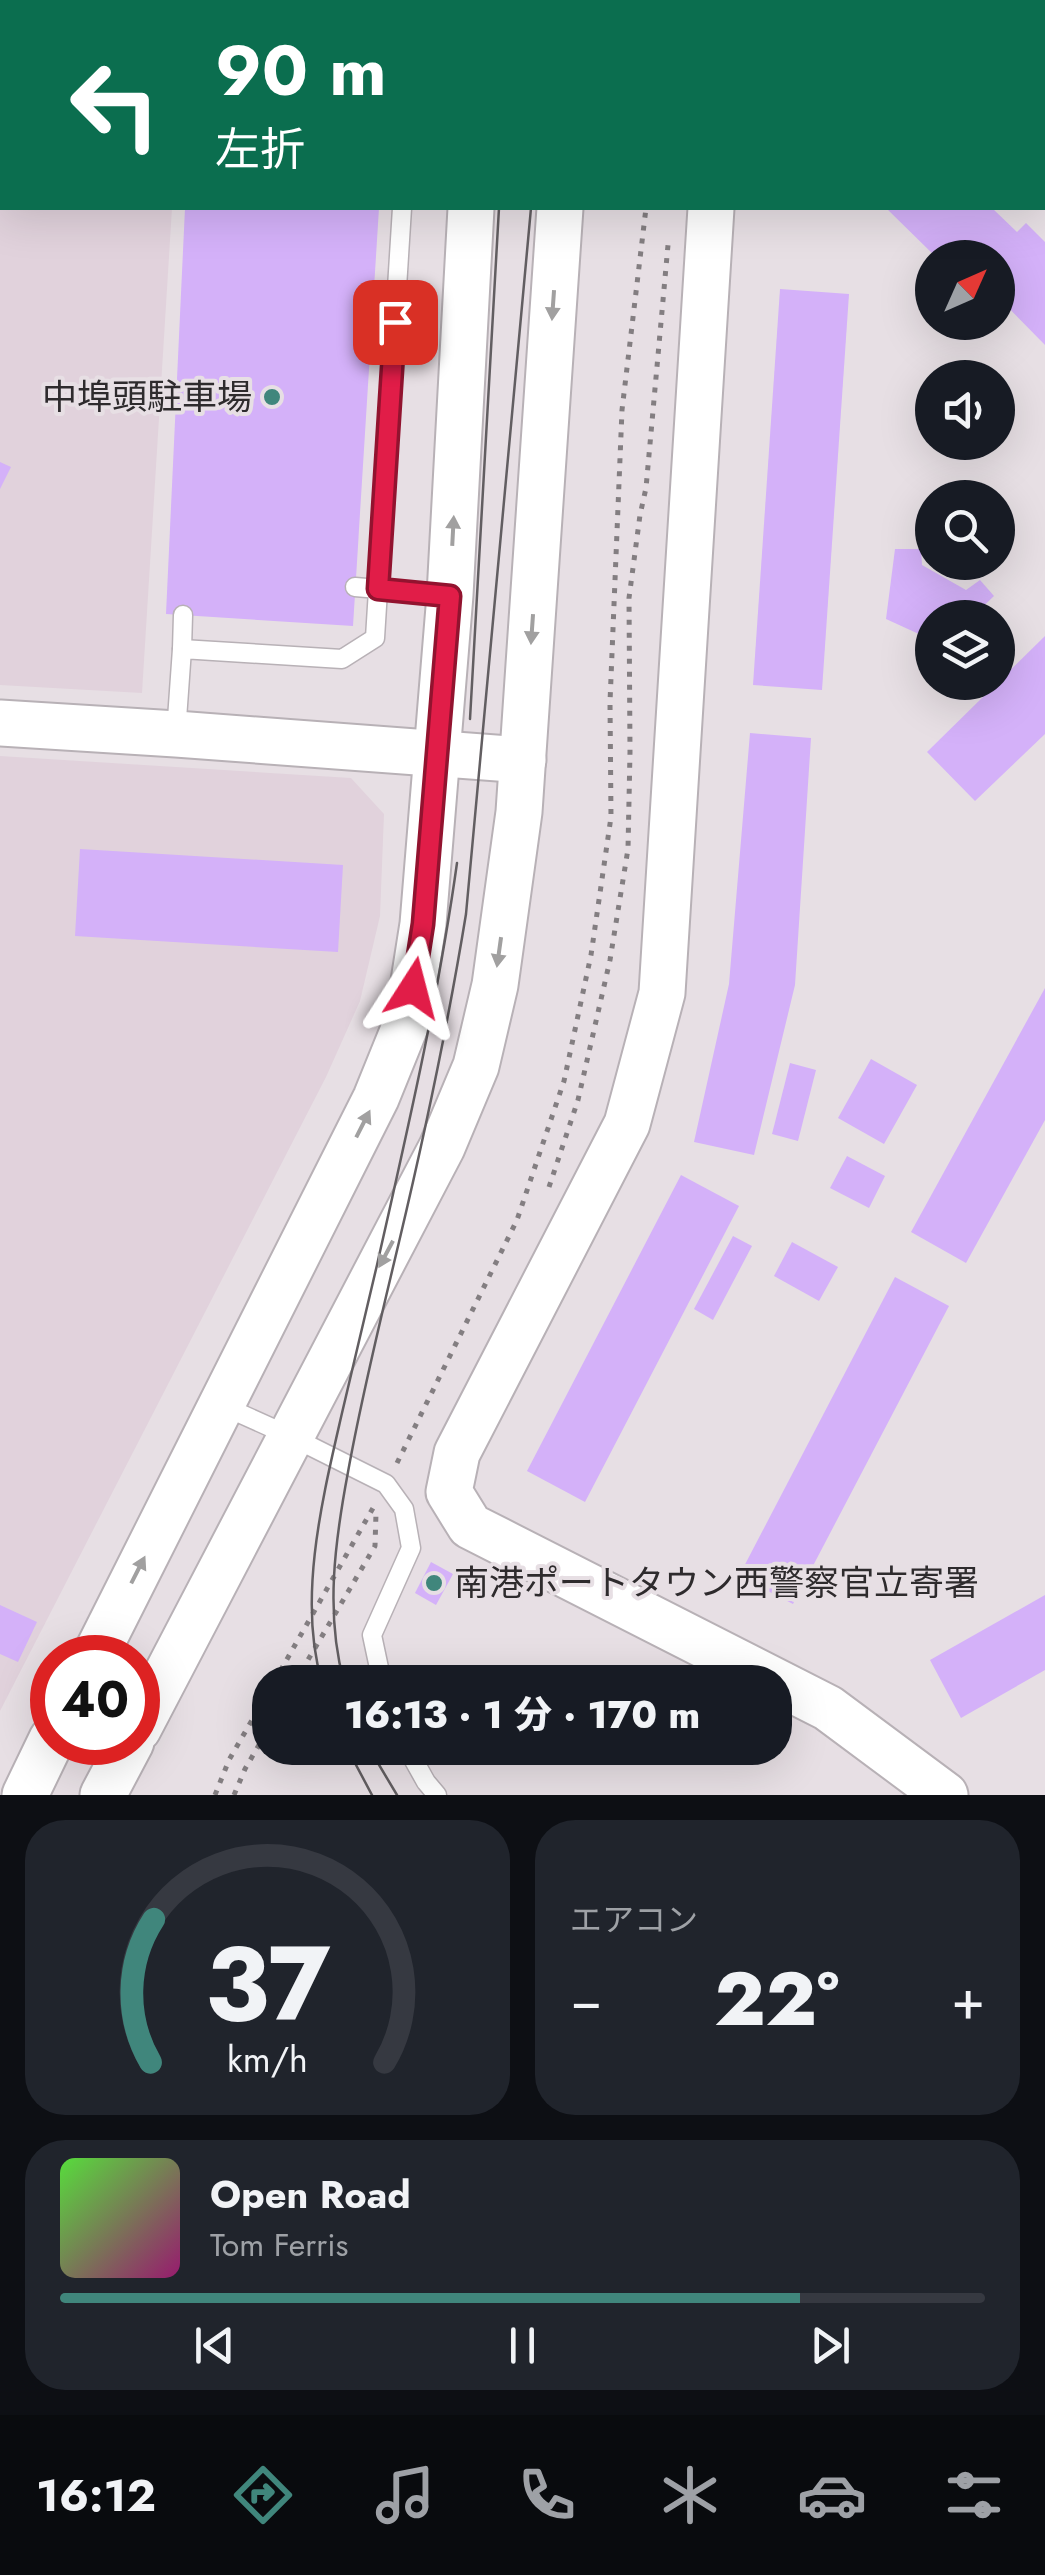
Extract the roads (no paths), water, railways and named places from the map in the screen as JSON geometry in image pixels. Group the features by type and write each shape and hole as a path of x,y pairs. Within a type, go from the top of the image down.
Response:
{"street":[{"path":"106,1635 376,1098 408,1019 423,924 450,596 471,210"},
{"path":"160,1687 442,1147 476,1066 495,985 519,812 560,210"},
{"path":"710,210 662,993 628,1124 457,1453 449,1492 470,1526 828,1708 945,1795"},
{"path":"0,723 522,760"},
{"path":"24,1795 39,1765"},
{"path":"104,1795 119,1765"}],"lane":[{"path":"182,649 342,659 376,638 402,210"},
{"path":"355,587 450,596"},
{"path":"176,734 184,615"},
{"path":"221,1405 386,1484 404,1509 410,1548 372,1635 378,1665"},
{"path":"416,1765 437,1795"}],"tram line":[{"path":"470,719 499,210"},
{"path":"340,1665 333,1603 339,1524 353,1443 436,1078 466,914 531,210"},
{"path":"318,1665 312,1582 321,1513 421,1065 457,863"},
{"path":"356,1765 372,1795"},
{"path":"379,1765 397,1795"}],"place":[{"name":"中埠頭駐車場","path":"272,397"},
{"name":"南港ポートタウン西警察官立寄署","path":"434,1583"}]}
